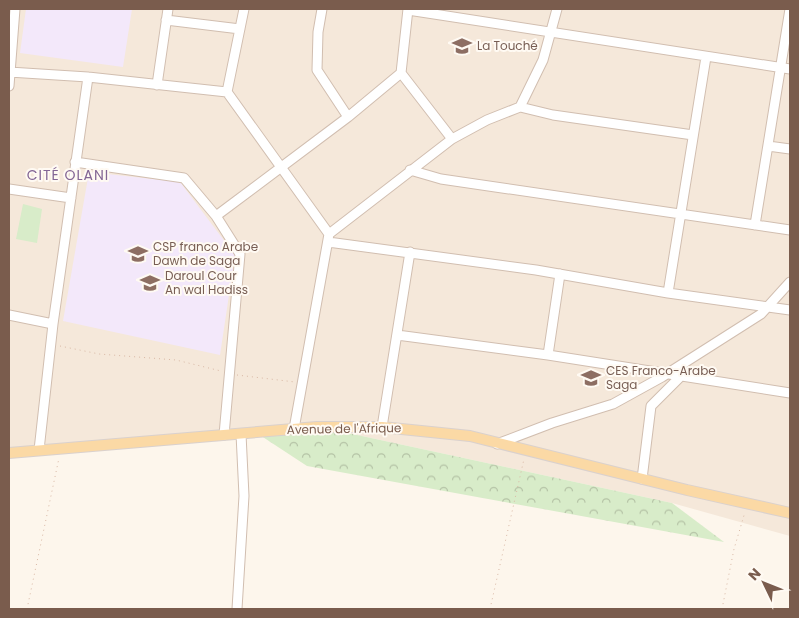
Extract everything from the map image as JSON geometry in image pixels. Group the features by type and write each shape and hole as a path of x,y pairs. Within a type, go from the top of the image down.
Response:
{"main road":[{"name":"Avenue de l'Afrique","path":"9,452 294,429 382,427 456,434 790,513"}],"street":[{"path":"9,86 16,9"},
{"path":"157,85 168,9"},
{"path":"244,9 227,92 329,238 668,293 790,310"},
{"path":"322,9 318,32 316,70 348,116"},
{"path":"520,107 540,68 552,32 557,9"},
{"path":"755,225 768,146 785,68 790,9"},
{"path":"452,139 401,73 408,10 785,68"},
{"path":"166,20 240,29"},
{"path":"668,293 706,57"},
{"path":"10,72 88,77 227,92"},
{"path":"216,216 348,116 401,73"},
{"path":"39,450 53,324 88,77"},
{"path":"294,429 329,238 410,170 452,139 488,120 520,107 553,115 692,135"},
{"path":"768,146 790,149"},
{"path":"75,162 184,178 216,216 240,254 224,435"},
{"path":"410,170 441,179 790,230"},
{"path":"9,189 71,198"},
{"path":"382,427 410,252"},
{"path":"548,355 560,274"},
{"path":"498,444 552,423 613,404 668,374 770,307 790,282"},
{"path":"9,315 53,324"},
{"path":"397,335 548,355 790,393"},
{"path":"642,479 651,406 681,376"},
{"path":"237,609 244,496 241,434"}],"path":[{"path":"52,344 98,354 176,360 250,378 303,383"},
{"path":"27,609 61,448"},
{"path":"490,609 526,451"},
{"path":"722,609 734,549 747,504"}],"shaded area":[{"path":"9,9 790,9 790,536 672,503 334,430 9,451"},
{"path":"26,9 132,9 123,67 20,53"},
{"name":"Daroul Cour An wal Hadiss","path":"89,172 180,182 235,255 220,355 63,321"}],"green space":[{"path":"23,204 42,209 37,243 16,239"},
{"path":"252,430 334,430 672,503 724,542 307,466"}],"place":[{"name":"La Touché","path":"462,46"},
{"name":"CSP franco Arabe Dawh de Saga","path":"138,254"},
{"name":"Daroul Cour An wal Hadiss","path":"150,283"},
{"name":"CES Franco-Arabe Saga","path":"591,378"}],"district":[{"name":"CITÉ OLANI","path":"68,175"}]}
